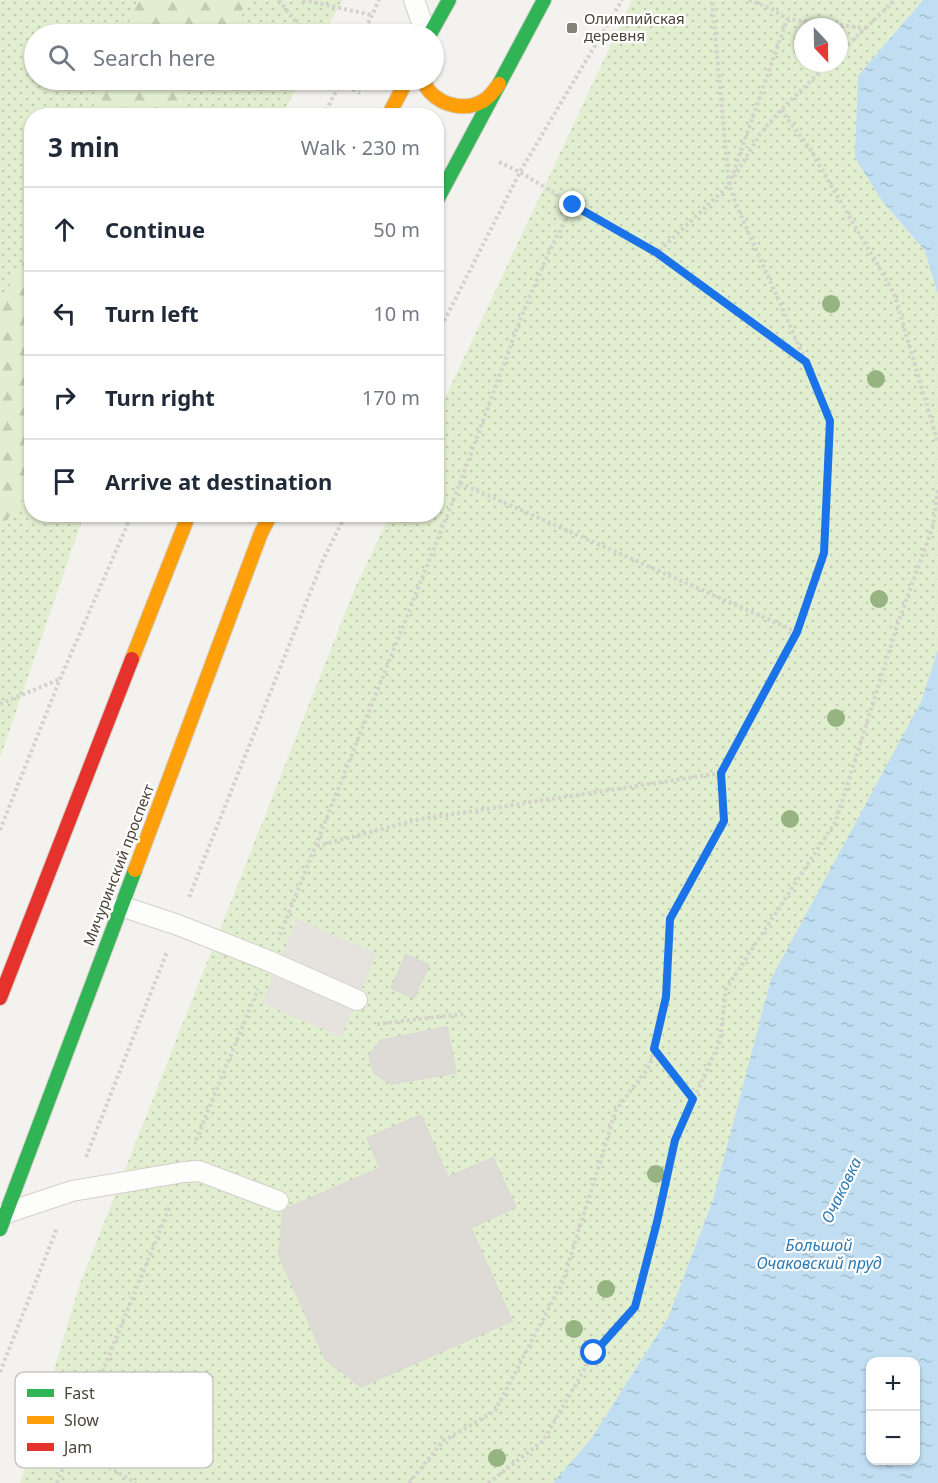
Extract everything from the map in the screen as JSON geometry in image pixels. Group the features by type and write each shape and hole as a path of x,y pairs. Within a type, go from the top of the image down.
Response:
{"main road":[{"path":"434,24 449,0"},
{"path":"444,187 544,0"},
{"path":"429,90 442,102 458,107 474,105 489,97 499,84"},
{"path":"392,108 402,90"},
{"path":"0,998 186,522"},
{"name":"Мичуринский проспект","path":"3,1221 267,522"}],"lane":[{"path":"414,0 424,24"},
{"path":"121,906 178,925 269,961 357,1000"},
{"path":"3,1221 72,1191 184,1172 199,1171 278,1201"}],"path":[{"path":"279,0 297,24"},
{"path":"303,0 372,15"},
{"path":"368,24 379,0"},
{"path":"444,321 520,172 622,0"},
{"path":"409,1483 443,1441 495,1411 563,1281 616,1110 650,1065 666,997 670,919 724,821 721,773 797,632 824,553 830,421 806,362 738,212 729,185 712,0"},
{"path":"749,0 772,9 787,19 866,28"},
{"path":"848,45 895,0"},
{"path":"729,185 787,19"},
{"path":"657,253 729,185 761,133 820,72"},
{"path":"327,108 336,90"},
{"path":"781,110 810,149 894,292 938,443"},
{"path":"520,172 657,253 806,362"},
{"path":"102,1372 316,847 460,483 522,315 549,252 573,205"},
{"path":"460,483 797,632"},
{"path":"488,1483 543,1442 594,1353 635,1307 675,1140 720,1041 726,989 836,821 898,623 933,526 938,489"},
{"path":"0,830 60,679 129,522"},
{"path":"0,704 60,679"},
{"path":"316,847 421,819 721,773"},
{"path":"357,1000 351,1014 374,1024 463,1014"},
{"path":"654,1049 693,1099"},
{"path":"57,1483 63,1468"},
{"path":"110,1468 136,1483"}],"green space":[{"path":"0,0 342,0 329,24 24,24 24,90 296,90 286,108 24,108 24,522 82,522 0,758"},
{"path":"137,0 245,0 239,24 128,24"},
{"path":"632,0 923,0 858,76 883,202 925,251 938,295 938,649 921,702 713,1200 668,1318 591,1439 553,1483 20,1483 24,1468 213,1468 213,1372 53,1372 79,1286 355,588 387,522 444,522 444,400"},
{"path":"101,90 184,90 183,108 93,108"},
{"path":"24,262 24,497 0,530 0,301"}],"shaded area":[{"path":"297,919 377,953 341,1037 262,1003"}],"water":[{"path":"923,0 938,0 938,295 925,251 883,202 855,158 858,76"},
{"name":"Большой Очаковский пруд","path":"938,649 938,1483 553,1483 591,1439 668,1318 713,1200 771,979 921,702"}],"building":[{"path":"406,955 429,965 414,998 391,988"},
{"path":"447,1027 456,1073 391,1084 374,1073 369,1055 382,1040"},
{"path":"421,1115 448,1177 493,1158 516,1207 471,1228 512,1321 361,1387 325,1359 279,1255 283,1210 380,1168 367,1138"}],"traffic: fast":[{"path":"436,24 449,0"},
{"path":"444,187 544,0"},
{"path":"0,1229 135,870"}],"traffic: slow":[{"path":"428,90 435,97 448,104 469,106 490,96 499,84"},
{"path":"392,108 402,90"},
{"path":"132,659 186,522"},
{"path":"135,870 267,522"}],"traffic: jam":[{"path":"0,998 132,659"}],"place":[{"name":"Олимпийская деревня","path":"572,28"}],"route":[{"path":"573,205 657,253 806,362 830,421 824,553 797,632 721,773 724,821 670,919 666,997 654,1049 693,1099 675,1140 635,1307 594,1353"}],"water label":[{"name":"Очаковка","path":"841,1190"}]}
